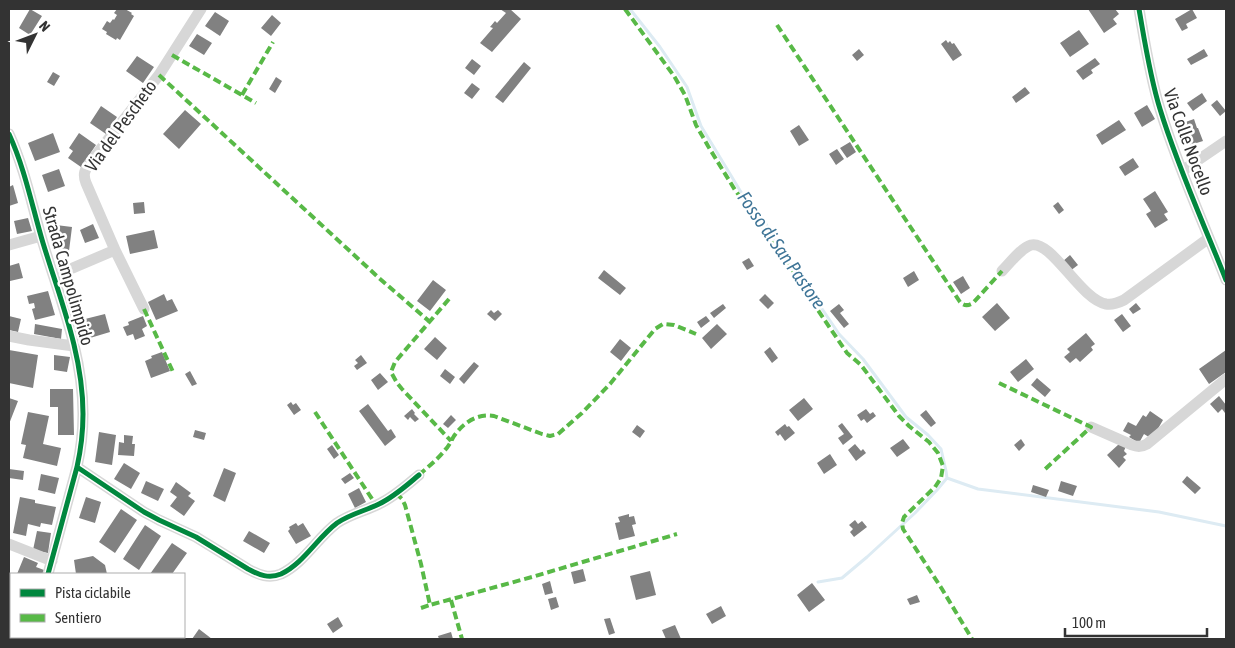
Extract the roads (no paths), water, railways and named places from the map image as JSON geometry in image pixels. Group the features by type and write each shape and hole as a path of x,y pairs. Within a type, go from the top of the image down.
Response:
{"street":[{"name":"Via del Pescheto","path":"144,309 115,250 86,183 84,172 159,75 201,9"},
{"name":"Via Colle Nocello","path":"1139,9 1156,96 1182,171 1226,280"},
{"name":"Strada Campolimpido","path":"9,134 26,178 41,236 66,315 80,378 83,412 82,441 51,570"},
{"path":"1182,171 1226,141"},
{"path":"9,245 41,236"},
{"path":"1002,271 1027,247 1038,245 1048,252 1090,296 1101,303 1113,304 1128,297 1209,238"},
{"path":"54,276 115,250"},
{"path":"9,336 74,346"},
{"path":"1091,427 1132,445 1142,446 1147,444 1226,379"},
{"path":"77,467 144,512 196,537 255,573 267,576 280,574 288,570 337,523 383,502 419,475"},
{"path":"9,544 51,570"}],"waterway":[{"name":"Fosso di San Pastore","path":"630,9 660,47 687,87 701,126 747,202 766,224 785,257 839,334 863,359 906,417 928,435 941,449 947,478"},
{"path":"947,478 978,489 1159,512 1226,526"},
{"path":"818,582 842,578 915,513 947,478"}]}
